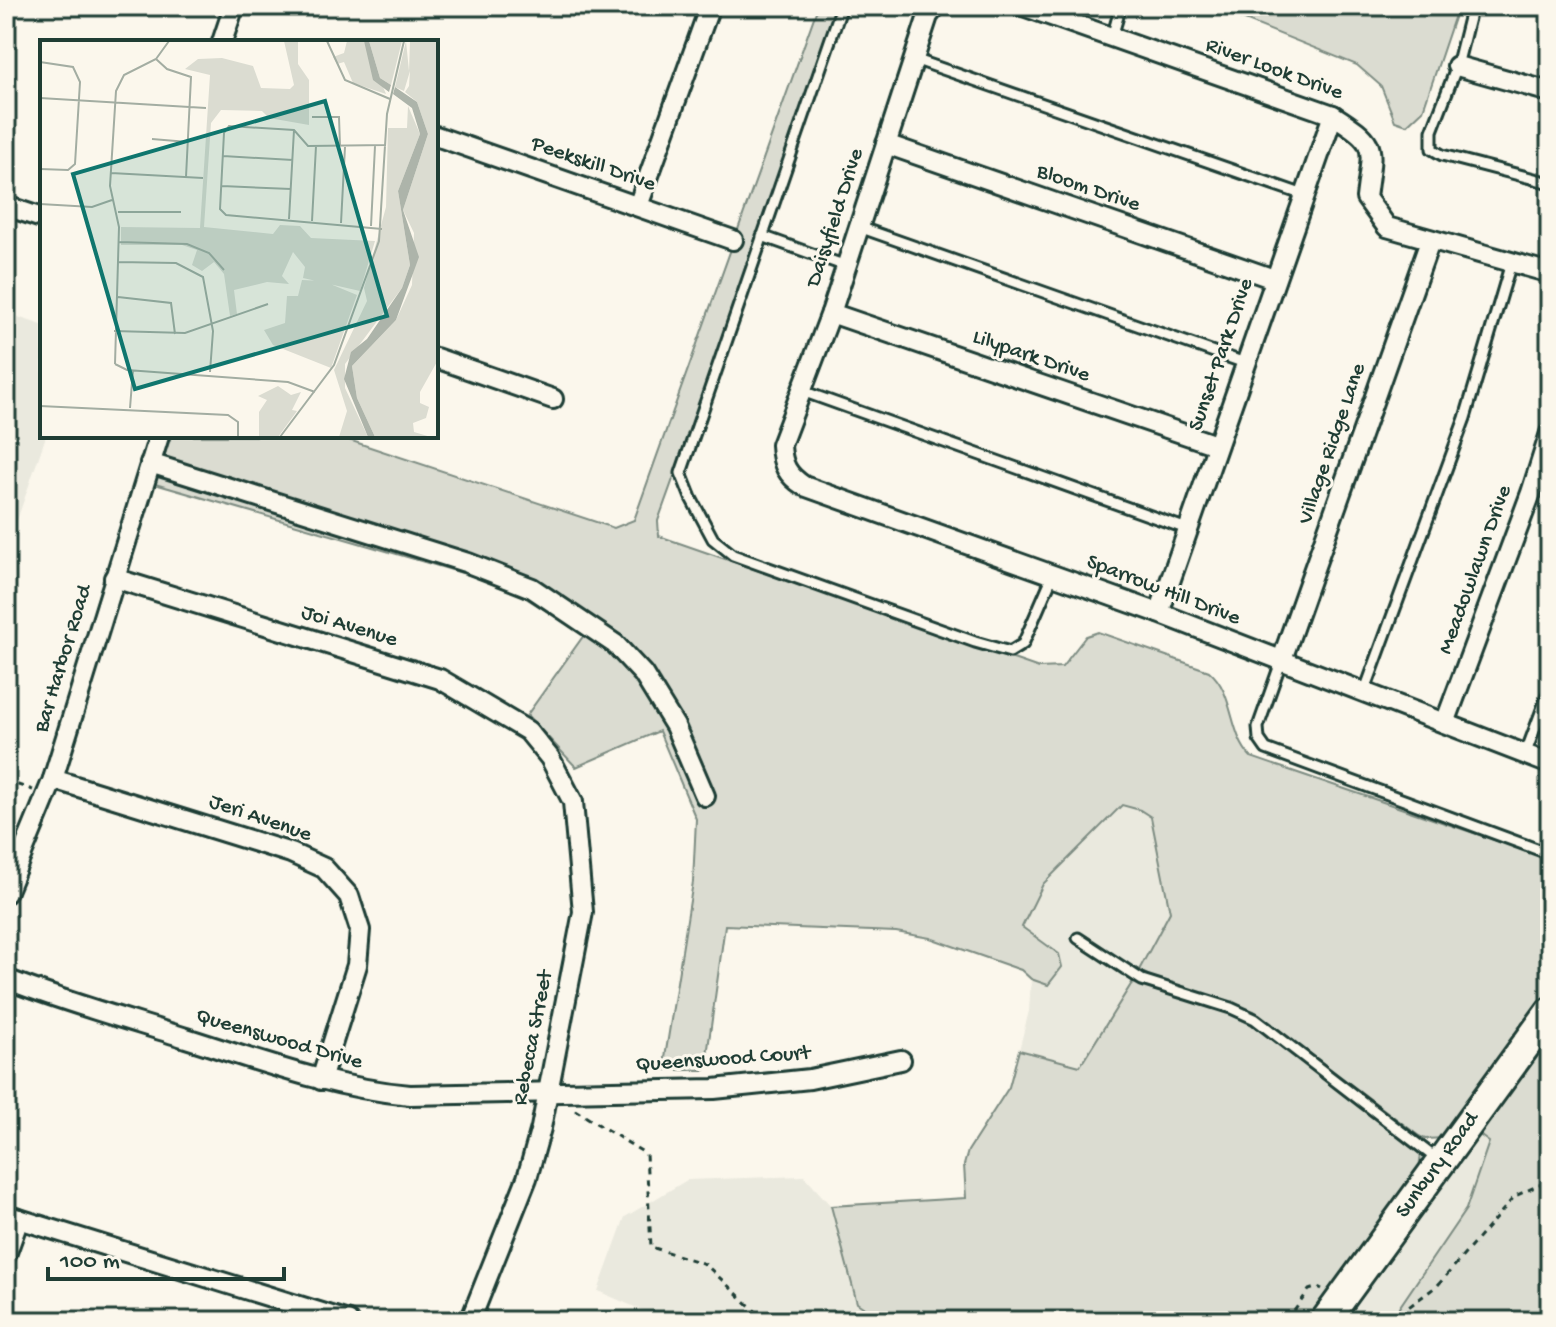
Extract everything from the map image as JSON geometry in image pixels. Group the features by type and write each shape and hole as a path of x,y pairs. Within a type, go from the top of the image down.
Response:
{"main road":[{"name":"Sunbury Road","path":"1325,1321 1550,1012"}],"street":[{"path":"223,40 234,6"},
{"name":"Daisyfield Drive","path":"781,445 831,313 928,16 936,6"},
{"name":"River Look Drive","path":"1023,6 1333,115 1364,135 1371,150 1366,198 1387,227 1430,241"},
{"path":"638,206 705,7"},
{"path":"1457,66 1550,92"},
{"name":"Sunset Park Drive","path":"1159,613 1333,115"},
{"name":"Peekskill Drive","path":"438,137 733,240"},
{"name":"Bloom Drive","path":"886,144 1274,279"},
{"path":"6,206 40,217"},
{"path":"1430,241 1550,273"},
{"name":"Village Ridge Lane","path":"1281,662 1430,241"},
{"name":"Lilypark Drive","path":"831,313 1216,445"},
{"path":"438,359 553,399"},
{"name":"Meadowlawn Drive","path":"1445,723 1526,508 1550,433"},
{"name":"Bar Harbor Road","path":"6,893 50,787 158,438"},
{"name":"Sparrow Hill Drive","path":"781,445 782,462 790,476 804,486 1159,613 1550,764"},
{"path":"150,463 468,563 532,588 615,644 643,674 675,726 705,796"},
{"name":"Joi Avenue","path":"114,578 440,679 528,731 550,758"},
{"name":"Rebecca Street","path":"470,1321 527,1178 583,912 573,802 550,758"},
{"name":"Jeri Avenue","path":"50,787 291,853 324,868 349,896 360,930 357,965 321,1080"},
{"name":"Queenswood Drive","path":"6,979 347,1087 410,1095 547,1093"},
{"name":"Queenswood Court","path":"547,1093 714,1089 810,1079 901,1060"},
{"path":"6,1255 12,1217 348,1321"}],"lane":[{"path":"842,6 681,473 713,539 733,555 1010,652 1023,644 1053,575"},
{"path":"1112,37 1121,6"},
{"path":"1472,6 1457,66 1432,131 1432,149 1442,155 1550,183"},
{"path":"914,59 1304,195"},
{"path":"859,227 1245,363"},
{"path":"762,236 846,266"},
{"path":"1364,693 1465,418 1511,263"},
{"path":"802,391 1187,529"},
{"path":"1281,662 1258,727 1259,739 1266,749 1550,854"},
{"path":"1525,755 1550,688"},
{"path":"1078,938 1142,980 1231,1008 1255,1019 1441,1162"}],"path":[{"path":"6,781 50,787"},
{"path":"547,1093 646,1154 651,1247 705,1264 766,1321"},
{"path":"1390,1321 1438,1285 1515,1196 1550,1180"},
{"path":"1287,1321 1309,1290 1318,1287 1342,1298"}],"shaded area":[{"path":"818,6 843,6 658,521 659,536 1039,668 1062,667 1086,636 1098,632 1209,671 1223,690 1238,737 1251,757 1550,859 1550,989 1445,1138 1425,1139 1254,1011 1157,980 1139,970 1170,912 1151,817 1122,805 1043,884 1022,927 1059,954 1062,967 1048,985 1031,979 1021,970 930,938 896,932 725,925 705,1070 663,1070 693,882 696,819 659,731 576,767 527,715 584,635 507,586 155,484 170,438 343,438 614,528 634,520"},
{"path":"1210,6 1458,6 1423,110 1407,125 1395,121 1381,86 1357,65"},
{"path":"6,313 40,324 40,438 45,438 6,552"},
{"path":"1122,805 1151,817 1170,912 1132,983 1080,1067 1019,1050 1029,1011 1031,979 1048,985 1059,954 1022,927 1043,884"},
{"path":"1132,983 1218,1007 1248,1019 1411,1143 1421,1154 1419,1169 1310,1321 884,1321 857,1303 831,1206 966,1198 964,1165 968,1151 1009,1087 1019,1050 1080,1066"},
{"path":"1550,1028 1550,1304 1529,1321 1390,1321 1466,1209 1489,1142 1473,1130"},
{"path":"1459,1120 1490,1142 1466,1209 1394,1317 1390,1321 1310,1321 1419,1169"},
{"path":"804,1176 831,1206 857,1303 884,1321 667,1321 598,1291 625,1217 687,1180"}]}
